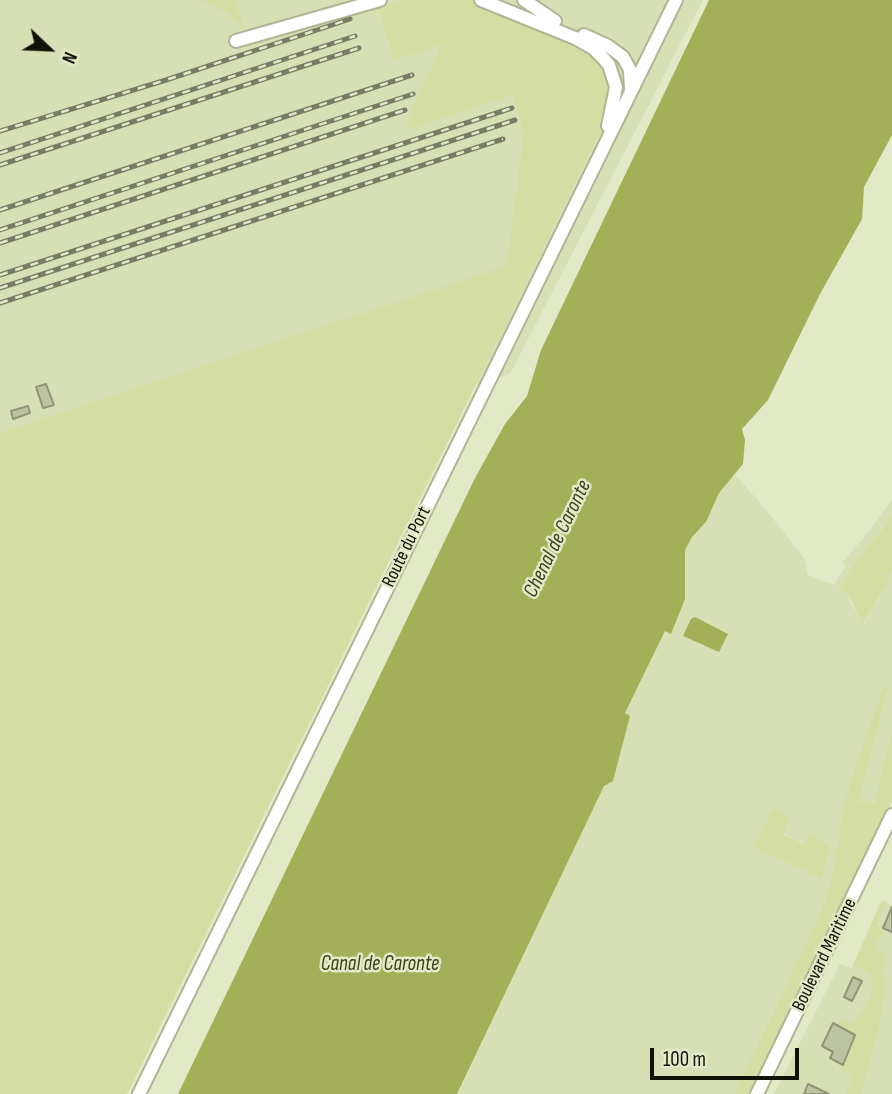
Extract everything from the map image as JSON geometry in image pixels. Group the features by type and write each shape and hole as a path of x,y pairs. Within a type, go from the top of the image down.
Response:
{"street":[{"path":"236,41 380,0"},
{"path":"481,0 575,38 593,48 609,65 615,79 616,97 611,118 586,182"},
{"path":"523,0 547,17 617,51 630,70 631,94"},
{"path":"609,65 630,70 639,65 674,4"},
{"name":"Route du Port","path":"139,1094 674,4"},
{"name":"Boulevard Maritime","path":"757,1094 892,815"}],"shaded area":[{"path":"0,0 703,0 510,374 0,540"},
{"path":"200,0 235,0 245,30 229,13"},
{"path":"404,0 475,0 488,9 537,26 585,50 598,60 611,87 607,118 127,1094 0,1094 0,433 507,266 524,133 513,95 408,129 407,121 442,45 394,60 378,7"},
{"path":"735,475 804,558 808,575 834,585 846,566 842,563 892,500 892,517 854,565 848,593 864,624 892,569 892,732 875,804 859,802 888,689 844,806 831,882 821,912 734,1094 458,1094 604,785 613,781 630,715 625,714 665,631 671,634 685,599 685,550 692,537 706,522 719,492","holes":["783,834 804,844 755,847"]},
{"path":"892,517 892,569 863,624 848,593 840,589 854,565"},
{"path":"884,687 888,689 859,802 875,803 892,732 892,801 751,1094 734,1094 821,912 831,882 844,806"},
{"path":"773,808 790,817 783,835 804,844 809,835 829,845 822,879 755,847"},
{"path":"882,900 892,905 892,1094 774,1094 840,964 852,969"},
{"path":"882,900 887,902 876,925 884,930 875,948 885,956 884,971 881,972 883,978 886,977 879,1026 861,1094 846,1094 852,1075 841,1070 848,1053 844,1051 855,1035 838,1025 841,1019 852,1024 867,1006 873,976 853,965"}],"water":[{"name":"Canal de Caronte","path":"709,0 892,0 892,135 864,187 862,219 820,294 768,400 742,429 745,440 743,464 719,493 706,522 692,537 685,550 685,599 671,634 665,631 625,713 630,716 613,781 604,786 457,1094 178,1094 475,478 505,424 527,396 541,350"},
{"path":"695,617 728,634 719,652 683,636 691,619"}],"building":[{"path":"46,384 54,405 43,408 36,387"},
{"path":"28,406 30,413 13,419 11,411"},
{"path":"892,907 892,932 883,928"},
{"path":"853,977 862,981 852,1001 844,997"},
{"path":"833,1023 855,1035 843,1065 830,1058 833,1052 822,1046"},
{"path":"808,1084 829,1094 804,1094"}],"railway":[{"path":"0,131 350,19"},
{"path":"0,153 355,36"},
{"path":"0,165 359,48"},
{"path":"0,210 412,75"},
{"path":"0,230 413,94"},
{"path":"0,275 512,108"},
{"path":"0,243 405,110"},
{"path":"0,288 515,120"},
{"path":"0,303 503,139"}],"water label":[{"name":"Chenal de Caronte","path":"558,539"}]}
